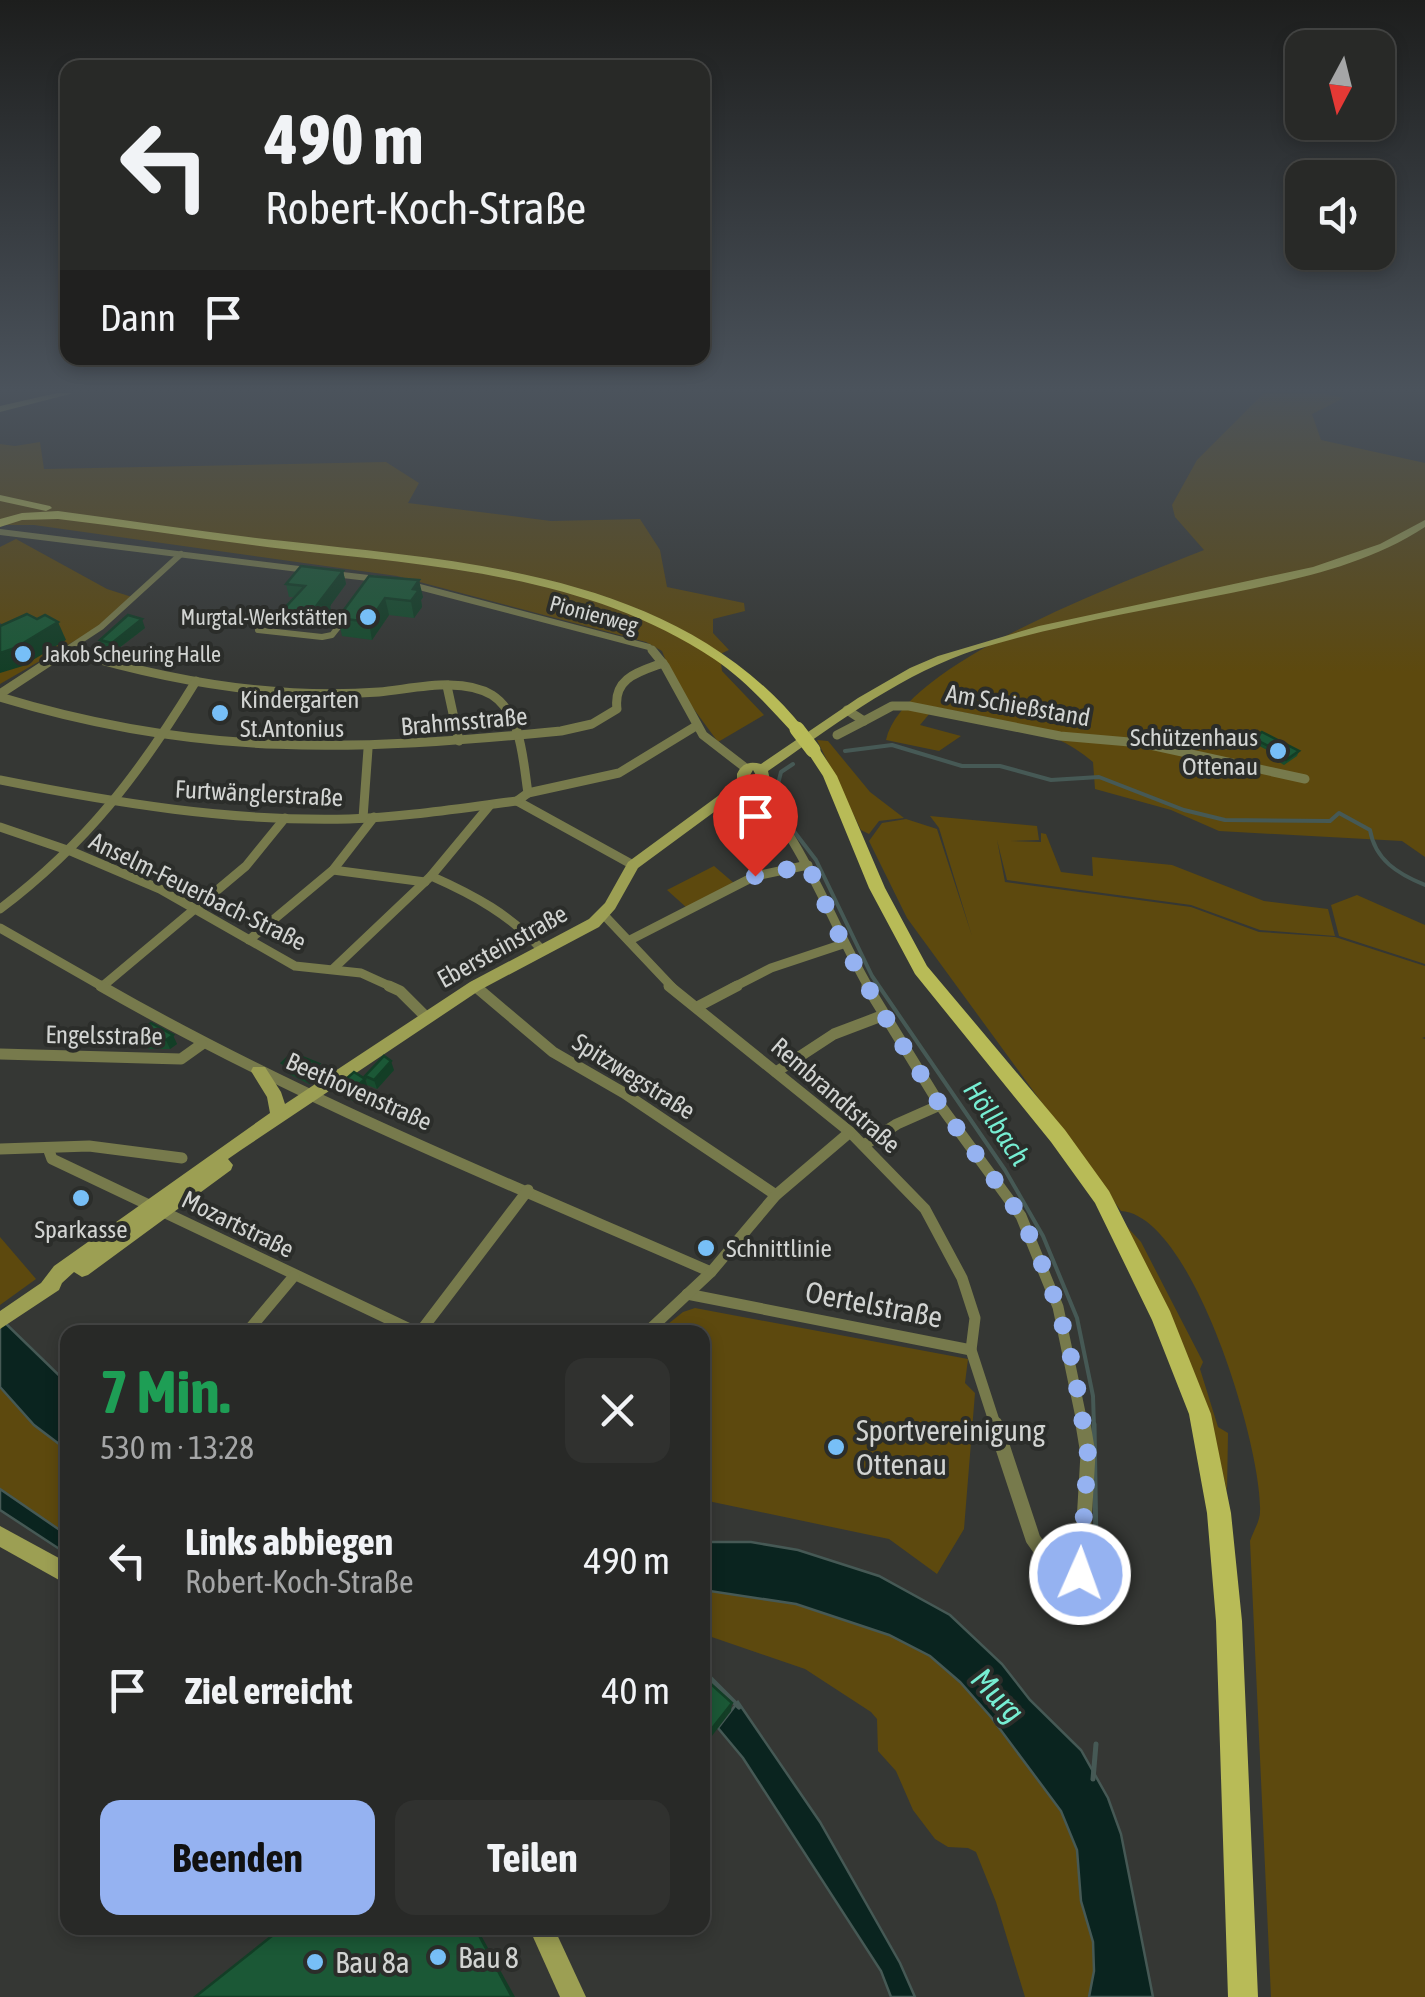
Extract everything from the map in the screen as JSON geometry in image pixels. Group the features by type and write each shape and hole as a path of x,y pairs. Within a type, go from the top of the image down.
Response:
{"main road":[{"path":"115,522 0,501 0,521 38,515 115,522 414,560 580,594 638,614 718,656 760,688 797,729 830,776 883,900 921,970 1058,1136 1102,1197 1162,1318 1200,1414 1219,1513 1229,1621 1243,1997"}],"street":[{"name":"Ebersteinstraße","path":"156,1209 475,986 604,915 632,865 847,710 910,671 972,647 1321,568 1380,548 1425,523"},
{"name":"Pionierweg","path":"0,532 427,588 649,647 663,663"},
{"path":"0,696 118,614 181,554"},
{"path":"364,593 374,579"},
{"path":"258,630 332,635 353,607"},
{"path":"68,651 130,672 196,682 336,694 447,686 478,689 498,698 517,735 528,792"},
{"path":"663,663 704,737 752,777 754,793 786,829 808,865 843,944 936,1107 896,1124 864,1145"},
{"name":"Brahmsstraße","path":"0,696 80,722 162,738 368,750 546,734 603,718 617,708 615,695 626,677 663,663"},
{"path":"0,909 73,852 118,803 196,682"},
{"path":"447,686 460,740"},
{"name":"Am Schießstand","path":"837,735 892,706 909,706 1060,736 1160,747 1304,780"},
{"path":"847,710 864,721"},
{"path":"632,865 518,801 528,792 619,772 696,726"},
{"path":"249,940 333,870 368,818 368,750"},
{"name":"Furtwänglerstraße","path":"0,780 118,803 284,818 368,818 518,801"},
{"path":"333,969 428,879 490,804"},
{"path":"104,985 197,911 246,866 284,818"},
{"name":"Anselm-Feuerbach-Straße","path":"0,827 73,852 160,889 295,966 361,973 400,991 427,1018"},
{"path":"630,940 755,876 808,865"},
{"path":"333,870 428,879 486,900 520,922 543,950"},
{"name":"Rembrandtstraße","path":"604,915 661,979 850,1132 925,1209 962,1278 976,1318 970,1350"},
{"name":"Beethovenstraße","path":"0,928 202,1044 311,1098 711,1272"},
{"path":"697,1008 771,968 843,944"},
{"name":"Spitzwegstraße","path":"475,986 540,1043 776,1195"},
{"path":"776,1072 834,1034 884,1015"},
{"name":"Engelsstraße","path":"0,1054 182,1060 202,1044"},
{"path":"259,1071 275,1096 279,1116"},
{"name":"Ebersteinstraße","path":"0,1320 48,1286 68,1278 279,1116 311,1098"},
{"name":"Oertelstraße","path":"687,1294 970,1350 1033,1539 1050,1563 1080,1574 1088,1454 1074,1369 1058,1307 1021,1216 936,1107"},
{"path":"654,1325 711,1272 776,1195 850,1132"},
{"path":"0,1149 90,1146 182,1158"},
{"name":"Mozartstraße","path":"48,1148 52,1159 402,1325"},
{"path":"423,1325 528,1190"},
{"path":"253,1325 294,1276"},
{"path":"0,1536 60,1570"},
{"path":"544,1935 574,1997"}],"shaded area":[{"path":"0,486 417,486 408,503 551,521 640,519 660,550 667,587 744,603 745,611 713,619 713,633 729,650 720,654 722,671 764,715 718,742 674,682 662,651 646,642 397,576 34,525 0,525"},
{"path":"1182,486 1425,486 1425,857 1402,841 1219,831 1171,810 1095,789 1093,762 1076,749 1038,731 998,719 935,707 920,725 961,736 939,751 886,740 902,711 933,681 975,653 1076,602 1204,550 1175,517 1172,505"},
{"path":"16,539 107,589 132,597 102,625 0,684 0,644 19,634 0,623 0,547"},
{"path":"817,740 828,741 870,792 904,818 879,821 869,834 861,830"},
{"path":"930,816 1037,826 1039,840 1010,841 1041,842 1041,833 1046,834 1061,872 1093,876 1092,857 1172,865 1264,901 1328,909 1335,936 1260,930 1191,905 1007,880 997,840 1005,882 1191,907 1259,932 1335,937 1425,966 1425,1997 1271,1997 1250,1541 1260,1512 1250,1439 1219,1340 1174,1251 1148,1223 1121,1211 907,918 869,841 882,823 906,819 937,829 972,936 939,828"},
{"path":"714,866 735,884 687,908 667,890"},
{"path":"1357,895 1425,925 1425,964 1339,936 1331,905"},
{"path":"1116,1215 1141,1242 1203,1362 1200,1369 1218,1427 1228,1433 1227,1491 1214,1436"},
{"path":"0,1237 36,1279 0,1305"},
{"name":"Sportvereinigung Ottenau","path":"695,1308 968,1359 965,1383 975,1393 964,1529 937,1574 889,1539 710,1501 710,1325 667,1325"},
{"path":"0,1387 34,1425 60,1445 60,1530 0,1489"},
{"path":"710,1591 796,1603 889,1635 930,1656 960,1682 991,1717 1061,1812 1077,1850 1081,1901 1093,1942 1094,1971 1089,1997 1025,1997 976,1852 948,1847 935,1839 913,1810 896,1771 878,1751 877,1719 805,1669 710,1636"}],"water":[{"path":"0,1318 60,1376 60,1445 34,1425 0,1387"},
{"path":"0,1489 60,1530 60,1549 0,1510"},
{"name":"Murg","path":"710,1542 751,1542 798,1550 879,1576 950,1615 1002,1664 1030,1700 1081,1750 1108,1798 1121,1834 1153,1997 1089,1997 1094,1971 1093,1942 1081,1901 1077,1850 1061,1811 960,1682 930,1656 889,1635 796,1604 710,1591"},
{"path":"738,1702 820,1822 900,1963 915,1997 891,1997 881,1971 743,1758 718,1728"}],"building":[{"path":"301,566 343,571 317,605 329,606 326,615 281,612 305,586 286,584"},
{"path":"369,576 419,580 413,589 419,590 411,601 385,598 369,622 338,618"},
{"path":"27,614 37,619 45,615 58,622 0,653 0,626"},
{"path":"128,615 142,619 112,643 100,640"},
{"path":"1262,732 1299,751 1286,760 1276,755 1280,752 1253,738"},
{"path":"151,1023 173,1035 166,1040 144,1040 136,1035"},
{"path":"292,1053 319,1064 306,1075 282,1063"},
{"path":"384,1056 391,1061 374,1080 365,1076"},
{"path":"354,1072 365,1079 350,1092 339,1085"},
{"path":"710,1683 732,1703 710,1731"},
{"path":"273,1935 479,1935 512,1997 195,1997"}],"waterway":[{"name":"Höllbach","path":"845,751 892,745 962,766 1000,766 1051,780 1099,777 1184,810 1225,820 1330,821 1339,813 1370,830 1377,850 1389,865 1425,885"},
{"name":"Höllbach","path":"793,764 781,772 773,804 816,860 872,976 1005,1170 1043,1236 1077,1318 1093,1396 1094,1427"},
{"name":"Höllbach","path":"1094,1424 1096,1547"},
{"path":"710,1678 739,1707"},
{"name":"Höllbach","path":"1093,1779 1096,1744"}],"place":[{"name":"Murgtal-Werkstätten","path":"368,617"},
{"name":"Jakob Scheuring Halle","path":"23,654"},
{"name":"Kindergarten St.Antonius","path":"220,713"},
{"name":"Schützenhaus Ottenau","path":"1278,751"},
{"name":"Sparkasse","path":"81,1198"},
{"name":"Schnittlinie","path":"706,1248"},
{"name":"Sportvereinigung Ottenau","path":"836,1447"},
{"name":"Bau 8","path":"438,1957"},
{"name":"Bau 8a","path":"315,1962"}],"route":[{"path":"755,876 808,865 843,944 884,1015 940,1105 1021,1216 1058,1307 1074,1369 1088,1454 1080,1574"}]}
